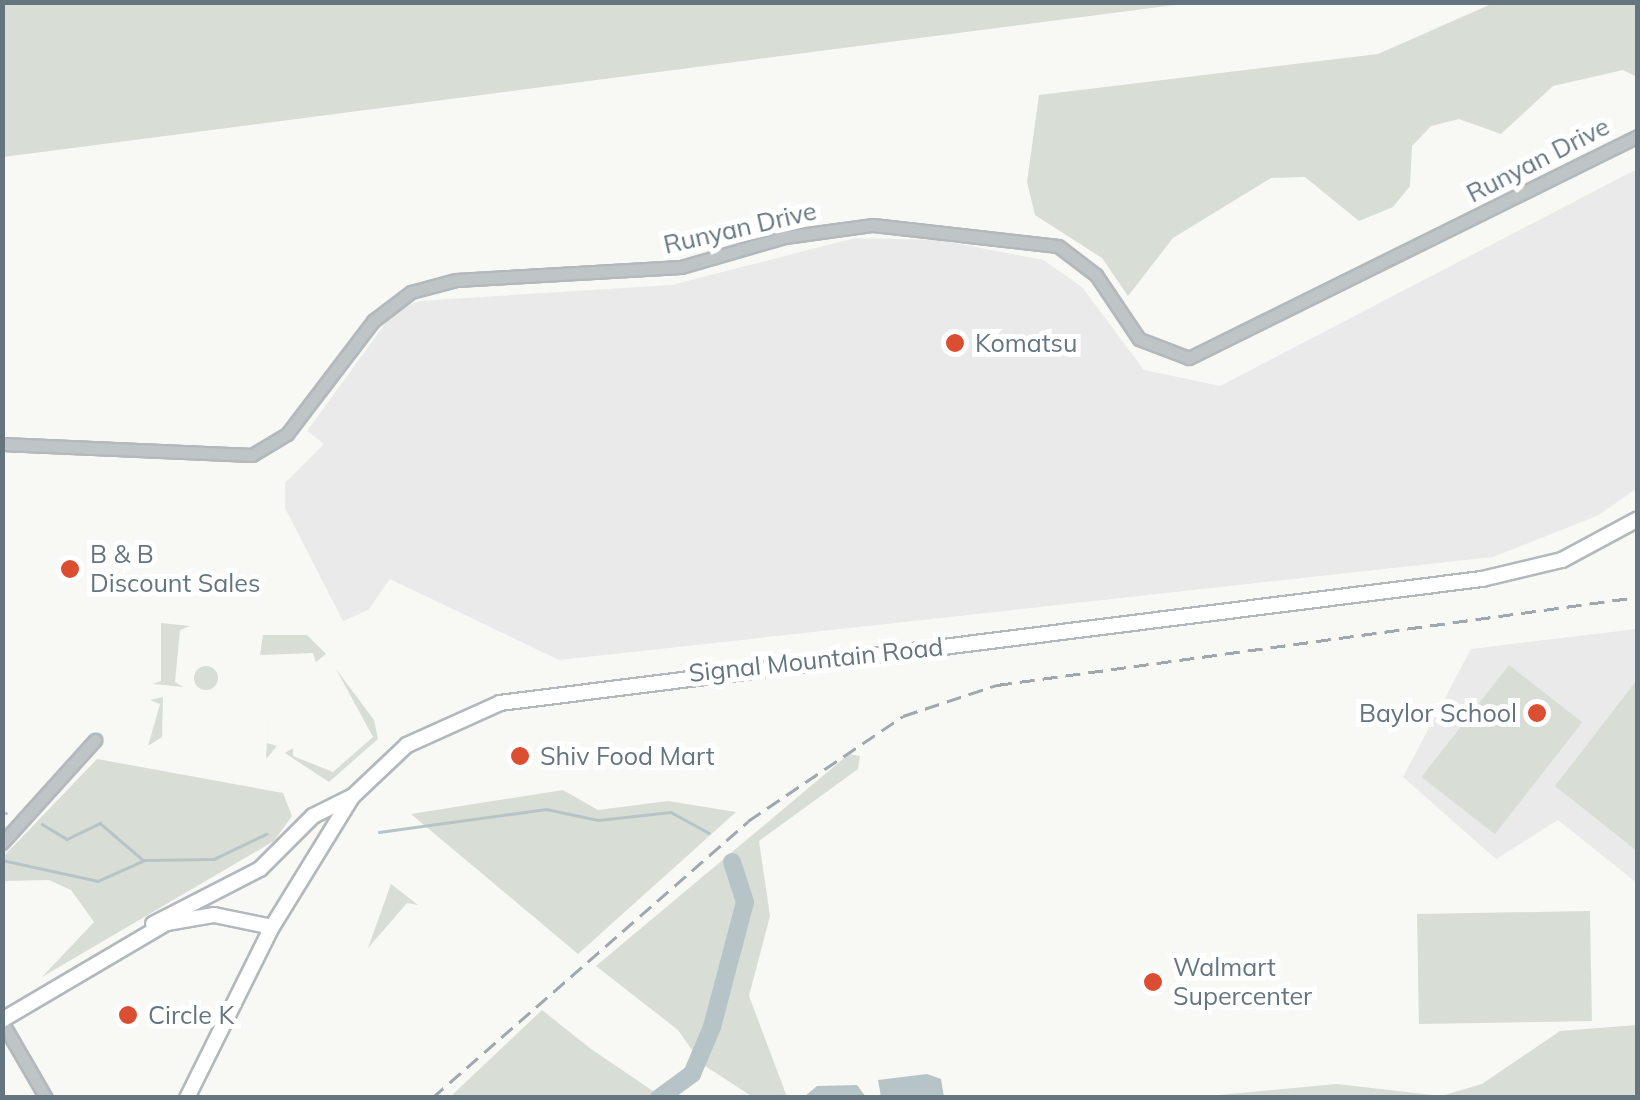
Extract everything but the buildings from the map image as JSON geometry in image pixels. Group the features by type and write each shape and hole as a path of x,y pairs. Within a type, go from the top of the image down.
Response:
{"main road":[{"name":"Signal Mountain Road","path":"187,1098 272,927 352,797 406,746 548,692 1482,579 1562,560 1638,519"},
{"path":"2,1021 136,937 182,903 260,869 312,816 352,797"},
{"path":"136,937 190,916 272,927"}],"street":[{"name":"Runyan Drive","path":"2,444 252,455 286,434 373,321 411,292 456,280 681,268 785,237 873,224 1058,246 1096,275 1140,338 1189,358 1638,136"},
{"path":"2,843 95,740"},
{"path":"2,1021 46,1098"}],"shaded area":[{"path":"3,2 1190,3 3,157"},
{"path":"1496,2 1637,3 1637,77 1623,70 1553,86 1501,134 1459,119 1431,126 1412,146 1410,186 1393,207 1359,221 1305,177 1271,178 1173,238 1128,296 1102,258 1035,215 1027,182 1039,95 1378,54"},
{"name":"Komatsu","path":"1637,169 1637,488 1599,515 1493,557 559,660 390,579 368,610 343,621 285,508 285,483 324,444 307,431 393,313 419,301 672,285 855,238 939,240 1043,260 1082,287 1144,370 1220,386"},
{"path":"161,623 190,626 180,630 175,682 183,687 153,684 161,681"},
{"name":"Baylor School","path":"1637,629 1637,883 1558,820 1496,859 1403,777 1471,649"},
{"path":"263,635 307,635 326,654 316,662 313,653 260,655"},
{"path":"1509,665 1582,722 1495,834 1422,777"},
{"path":"206,666 215,669 215,687 206,690 197,687 194,678 197,669"},
{"path":"271,669 267,743 277,746 266,759"},
{"path":"336,669 374,720 378,739 329,782 285,753 293,748 293,756 333,772 373,737"},
{"path":"1637,680 1637,851 1555,786"},
{"path":"163,697 162,737 148,746 160,704 150,700"},
{"path":"849,754 860,756 858,769 759,841 770,916 749,996 787,1097 753,1097 702,1064 678,1030 596,966"},
{"path":"97,759 283,793 292,816 274,841 42,977 94,922 71,890 49,880 3,881 3,857"},
{"path":"563,790 598,810 668,801 736,812 578,954 411,814"},
{"path":"391,884 418,905 407,903 368,948"},
{"path":"1590,911 1592,1021 1419,1024 1417,914"},
{"path":"542,1010 591,1049 662,1097 450,1097"},
{"path":"1637,1025 1637,1097 1198,1097 1337,1084 1441,1096 1482,1084 1560,1031"},
{"path":"927,1074 941,1079 944,1097 881,1097 878,1080"},
{"path":"857,1085 866,1097 804,1097 817,1086"}],"waterway":[{"path":"379,832 546,809 598,820 671,812 709,833"},
{"path":"2,812 6,813"},
{"path":"42,824 67,839 100,823 143,860"},
{"path":"2,860 98,881 145,860 214,859 266,834"},
{"path":"659,1098 692,1074 712,1027 745,902 732,862"}],"railway":[{"path":"432,1098 748,821 903,716 997,685 1638,597"}],"place":[{"name":"Komatsu","path":"955,343"},
{"name":"B & B Discount Sales","path":"70,569"},
{"name":"Baylor School","path":"1537,713"},
{"name":"Shiv Food Mart","path":"520,756"},
{"name":"Walmart Supercenter","path":"1153,982"},
{"name":"Circle K","path":"128,1015"}]}
